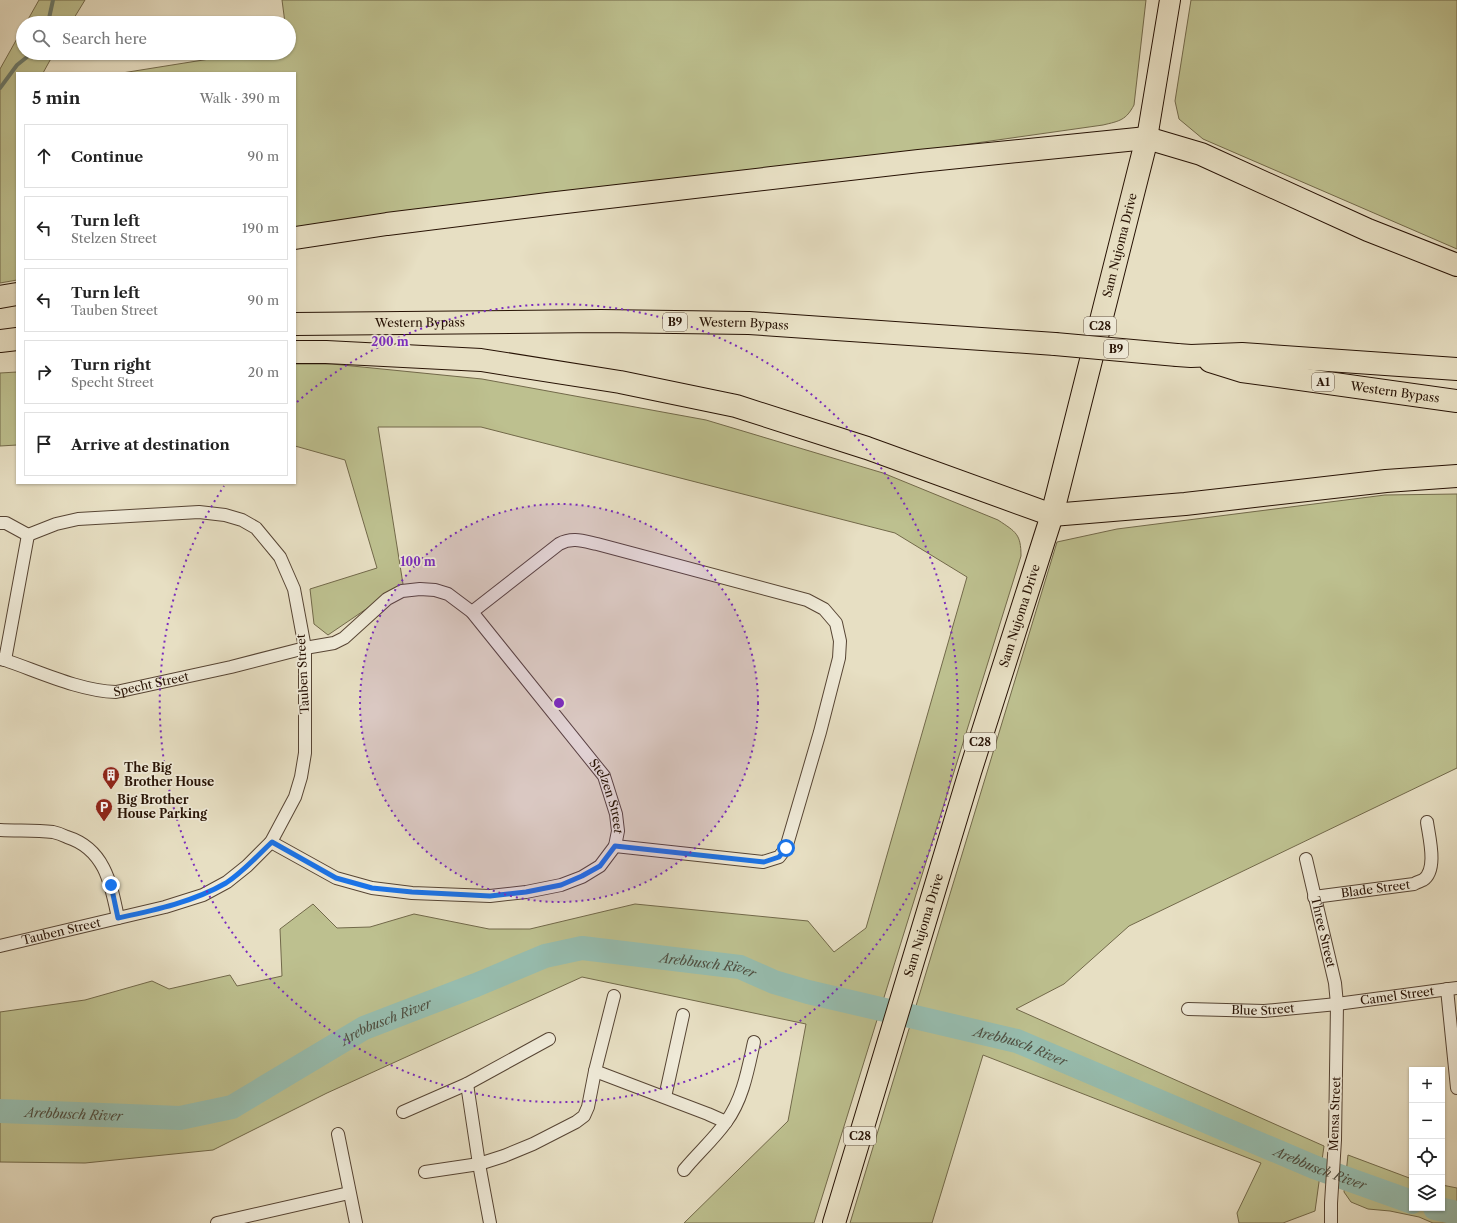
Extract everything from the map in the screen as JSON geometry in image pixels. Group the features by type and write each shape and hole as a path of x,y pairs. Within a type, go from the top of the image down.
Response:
{"highway":[{"path":"296,238 387,224 548,204 919,161 1147,138 1201,154 1368,230 1457,265"},
{"name":"Sam Nujoma Drive","path":"834,1223 970,772 1052,515 1147,138"},
{"path":"0,297 16,294"},
{"name":"Western Bypass","path":"296,324 593,321 749,323 1055,344 1184,355 1242,354 1457,369"},
{"path":"0,341 16,340"},
{"path":"0,352 16,352"},
{"path":"296,352 326,352 480,360 620,382 736,406 867,448 1052,515 1185,504 1386,481 1457,476"},
{"name":"Western Bypass","path":"1184,355 1242,371 1457,401"}],"main road":[{"name":"Sam Nujoma Drive","path":"1147,138 1170,0"}],"street":[{"name":"Tauben Street","path":"0,946 164,907 203,895 227,882 247,866 272,842 295,797 301,777 305,753 305,648 294,589 280,557 256,528 242,520 225,515 199,512 78,520 56,524 28,535"},
{"path":"0,523 6,523 28,535 3,659"},
{"path":"472,612 559,544 566,540 574,540 597,544 807,600 824,609 836,623 840,640 839,658 820,732 786,848 779,857 764,862 615,846"},
{"name":"Stelzen Street","path":"272,842 336,878 372,888 412,892 490,896 526,892 561,885 582,876 600,866 615,846 618,831 616,814 604,776 472,612 448,594 435,590 420,589 402,591 387,599 344,638 334,643 305,648"},
{"name":"Specht Street","path":"3,659 84,687 102,692 116,692 231,667 305,648"},
{"name":"Blade Street","path":"1314,897 1414,884 1424,879 1430,871 1432,861 1427,822"},
{"path":"0,830 54,832 76,839 92,850 106,871 111,885 118,918"},
{"name":"Three Street","path":"1306,859 1335,982 1338,1004"},
{"path":"1452,989 1457,1088"},
{"name":"Camel Street","path":"1338,1004 1452,989"},
{"path":"425,1172 479,1164 504,1156 576,1122 584,1116 588,1107 595,1071 614,996"},
{"name":"Blue Street","path":"1188,1009 1264,1011 1338,1004"},
{"name":"Mensa Street","path":"1332,1223 1331,1203 1335,1140 1338,1004"},
{"path":"665,1097 683,1015"},
{"path":"403,1112 467,1084 549,1038"},
{"path":"684,1170 726,1122 737,1103 745,1080 754,1042"},
{"path":"595,1071 726,1122"},
{"path":"467,1084 479,1164 490,1223"},
{"path":"338,1134 356,1223"},
{"path":"224,1222 350,1193"}],"green space":[{"path":"39,0 85,0 75,16 30,16"},
{"path":"282,0 1146,0 1134,105 1128,114 1122,119 1103,125 772,172 296,230 296,72 128,72 203,60 296,60 296,16 284,16"},
{"path":"1191,0 1457,0 1457,249 1203,139 1179,119 1175,101"},
{"path":"16,40 16,60 50,60 44,72 16,72 16,280 0,283 0,69"},
{"path":"296,364 332,364 482,379 706,420 883,473 998,520 1016,534 1020,543 1021,556 814,1223 684,1223 788,1121 806,1024 582,977 327,1093 213,1150 85,1163 0,1162 0,1012 85,1000 152,981 169,989 230,975 237,986 282,976 280,929 313,904 337,928 370,927 414,914 489,929 530,929 635,904 808,921 834,952 866,928 967,577 895,533 481,427 378,427 403,584 328,635 314,624 310,589 377,568 345,460 296,446"},
{"path":"16,372 16,445 0,446 0,373"},
{"path":"1457,494 1457,768 1129,926 1064,984 1016,1009 1324,1146 1315,1211 1283,1223 1239,1223 1237,1213 1261,1163 983,1055 932,1223 850,1223 1057,542 1117,529 1385,495"},
{"path":"1348,1155 1409,1178 1409,1211 1445,1211 1445,1186 1457,1188 1457,1223 1433,1223 1419,1217 1390,1211 1368,1209 1351,1202 1344,1192"}],"waterway":[{"path":"50,16 53,0"},
{"path":"0,88 17,65 23,60"},
{"name":"Arebbusch River","path":"0,1111 180,1118 232,1107 364,1028 476,985 545,956 582,948 740,967 774,982 808,992 1017,1041 1314,1167 1409,1201"},
{"name":"Arebbusch River","path":"1445,1210 1457,1213"}],"place":[{"name":"The Big Brother House","path":"111,790"},
{"name":"Big Brother House Parking","path":"104,822"}],"route":[{"path":"111,885 118,918 164,907 203,895 227,882 247,866 272,842 336,878 372,888 412,892 490,896 526,892 561,885 600,866 615,846 764,862 779,857 786,848"}]}
